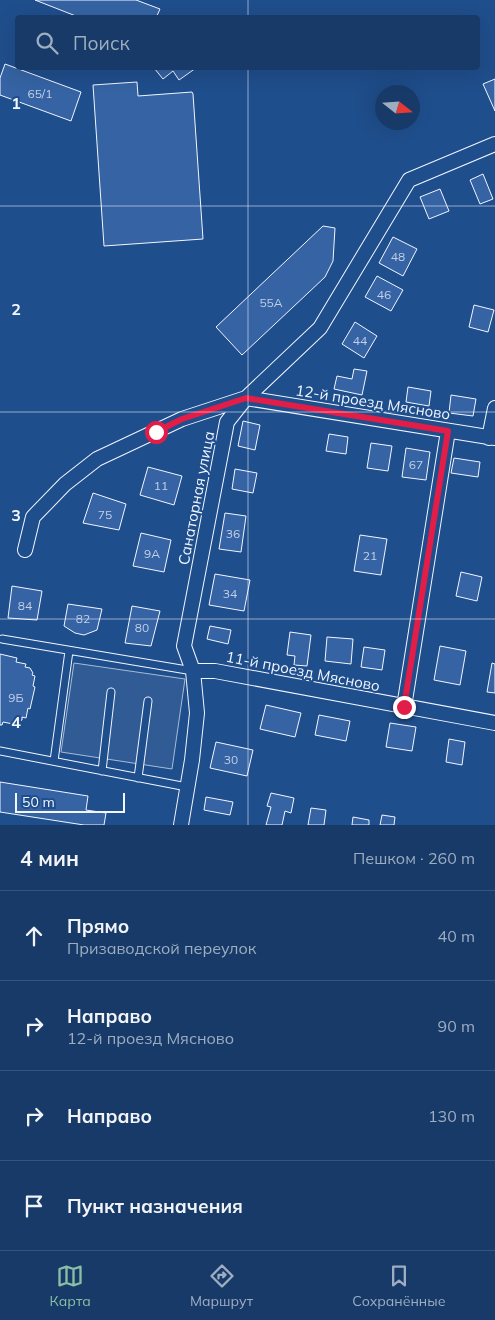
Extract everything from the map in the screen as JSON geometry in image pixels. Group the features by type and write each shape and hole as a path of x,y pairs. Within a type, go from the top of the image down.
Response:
{"street":[{"name":"Санаторная улица","path":"181,825 197,713 193,671 184,646 227,422 246,398 320,328 408,180 495,144"},
{"name":"12-й проезд Мясново","path":"246,398 492,438"},
{"path":"25,550 33,517 64,484 97,459 182,419 246,398"},
{"path":"492,438 495,408"},
{"path":"404,707 448,431"},
{"name":"11-й проезд Мясново","path":"193,671 215,672 495,723"}],"lane":[{"path":"2,639 193,671"},
{"path":"54,762 69,650"},
{"path":"102,771 111,692"},
{"path":"138,778 148,701"},
{"path":"0,751 187,787"}],"shaded area":[{"path":"74,663 185,679 172,769 61,752"}],"building":[{"path":"35,0 136,0 160,9 157,15 73,15"},
{"path":"5,64 15,68 15,70 21,70 81,92 71,121 0,95 0,78"},
{"path":"156,70 193,70 179,80 173,71 163,79"},
{"path":"495,79 495,111 483,84"},
{"path":"137,82 138,96 192,92 193,94 203,239 104,246 93,85"},
{"path":"483,174 493,199 480,204 470,180"},
{"path":"440,189 449,211 429,219 420,197"},
{"path":"323,226 335,228 333,261 325,277 242,355 216,327"},
{"path":"393,237 417,249 403,276 379,263"},
{"path":"377,276 403,290 391,311 365,297"},
{"path":"474,305 494,310 488,332 469,327"},
{"path":"355,322 377,336 364,358 342,344"},
{"path":"354,369 367,371 362,395 334,389 337,376 352,379"},
{"path":"408,387 431,391 429,406 406,402"},
{"path":"451,395 476,399 473,416 449,413"},
{"path":"243,421 260,425 255,450 238,446"},
{"path":"329,434 348,437 346,454 326,451"},
{"path":"371,443 392,446 388,471 367,468"},
{"path":"406,448 430,452 426,480 402,477"},
{"path":"454,458 480,462 478,477 451,473"},
{"path":"148,467 182,476 174,505 140,495"},
{"path":"235,469 257,473 253,493 232,489"},
{"path":"93,493 126,504 119,530 83,523"},
{"path":"225,513 246,516 241,552 219,549"},
{"path":"141,533 171,540 164,572 133,566"},
{"path":"360,535 387,539 381,575 354,571"},
{"path":"461,572 482,577 477,601 456,596"},
{"path":"215,574 250,580 244,611 209,605"},
{"path":"12,586 42,591 37,620 8,618"},
{"path":"68,604 102,609 97,630 84,635 75,633 64,626"},
{"path":"132,606 160,611 151,646 125,643"},
{"path":"210,626 231,630 228,644 207,639"},
{"path":"290,632 311,635 307,666 294,665 295,656 287,655"},
{"path":"327,637 353,639 351,664 325,661"},
{"path":"440,646 466,651 460,685 434,680"},
{"path":"364,647 385,650 382,670 361,667"},
{"path":"0,654 17,658 16,662 26,664 25,667 30,668 33,673 32,675 35,676 33,686 35,687 26,718 22,717 22,720 18,722 13,721 13,724 3,722 0,725"},
{"path":"492,663 495,664 495,693 487,692"},
{"path":"266,705 301,713 295,737 260,729"},
{"path":"319,715 350,721 346,741 315,735"},
{"path":"390,723 416,727 412,751 386,747"},
{"path":"449,739 465,742 462,765 446,762"},
{"path":"216,742 253,750 247,776 210,768"},
{"path":"0,782 88,796 86,810 106,813 104,825 84,825 0,812"},
{"path":"271,793 294,798 291,813 285,811 282,825 266,825 271,807 267,806"},
{"path":"206,797 233,802 230,815 204,810"},
{"path":"311,808 326,810 324,825 308,825"},
{"path":"382,815 395,817 394,825 380,825"},
{"path":"353,817 369,820 369,825 352,825"}],"route":[{"path":"156,432 182,419 246,398 448,431 404,707"}]}
